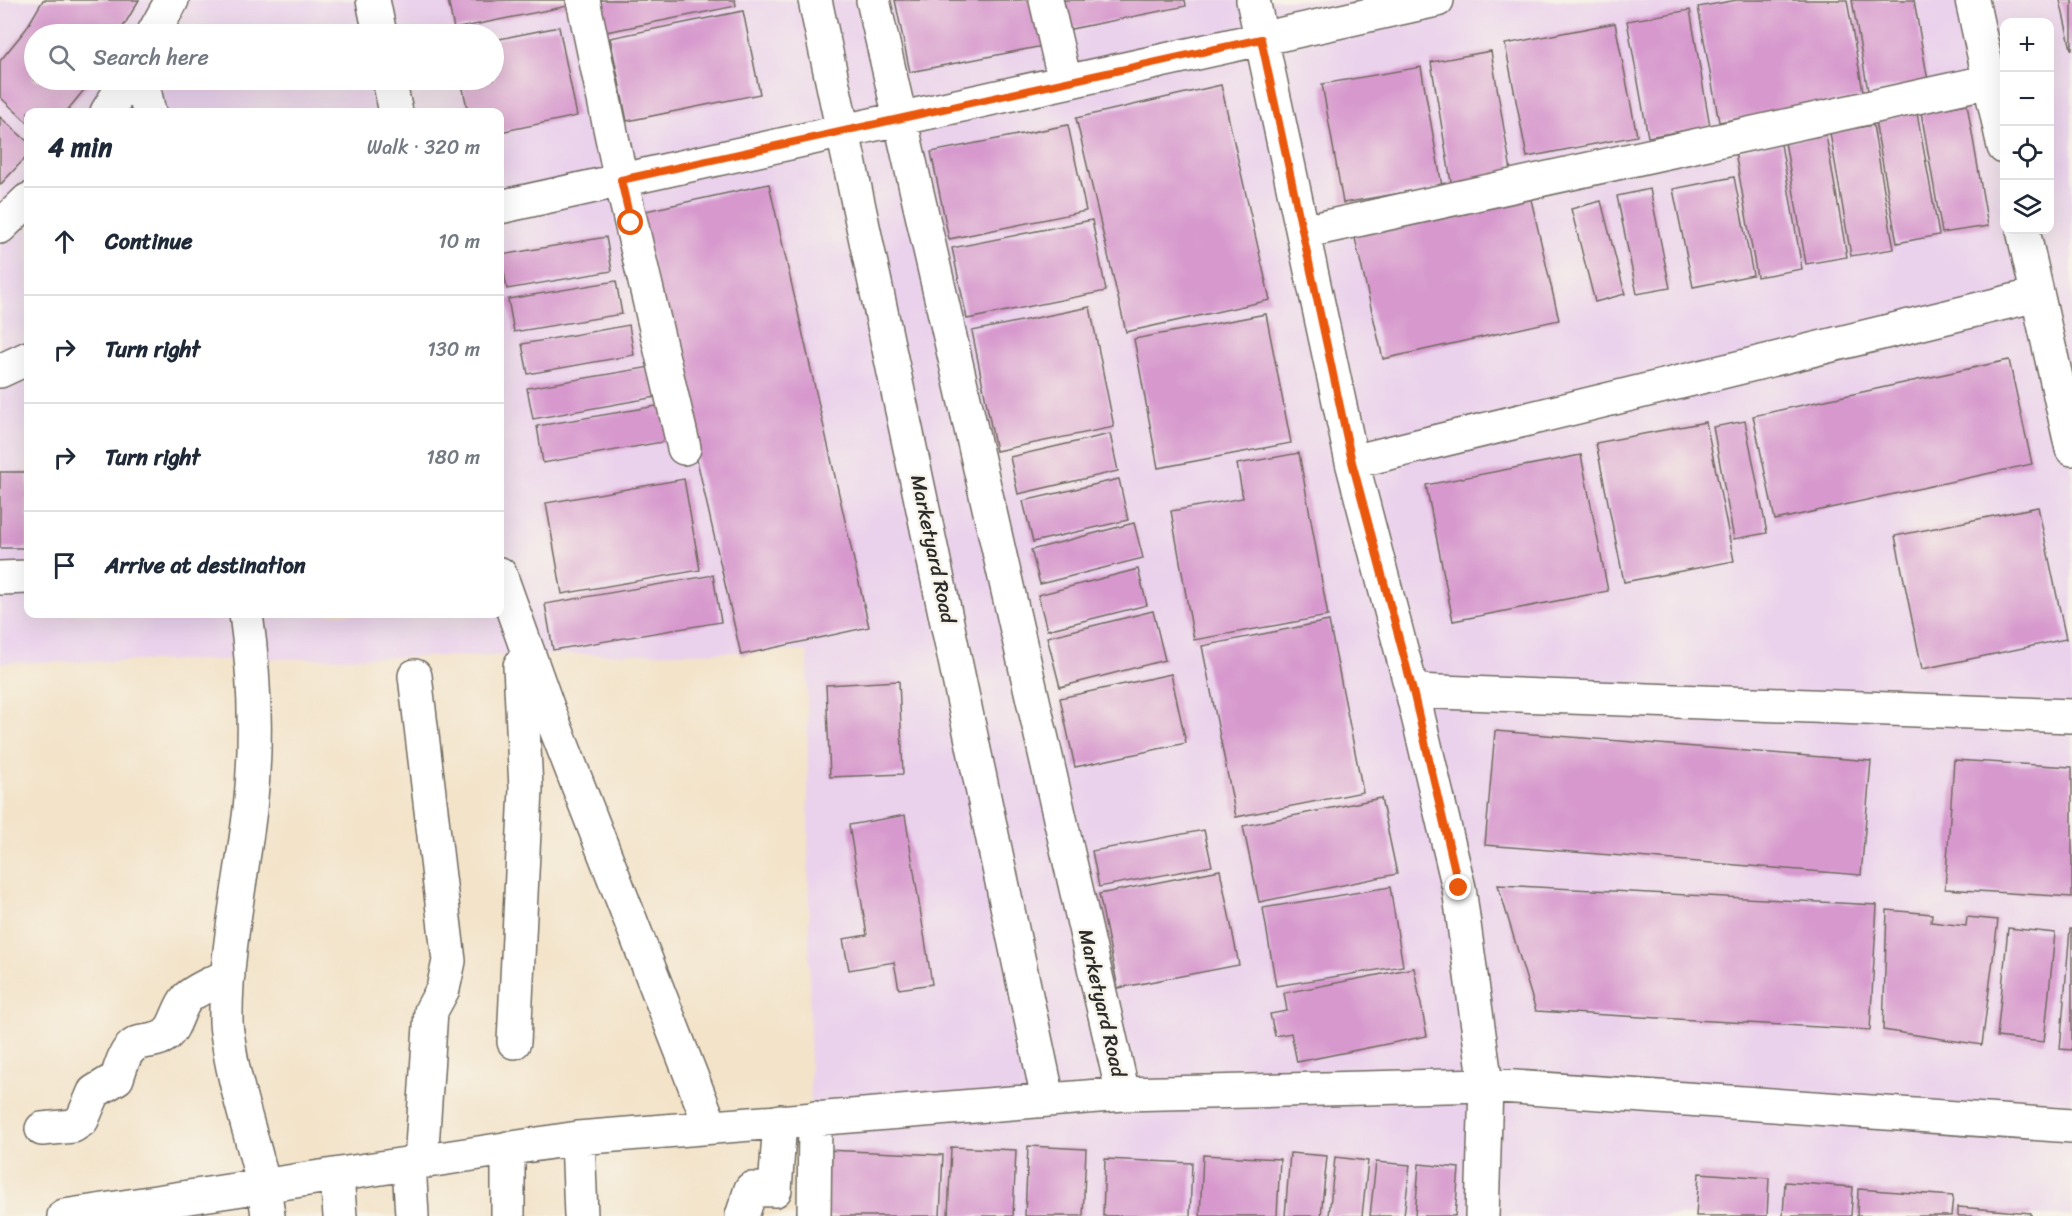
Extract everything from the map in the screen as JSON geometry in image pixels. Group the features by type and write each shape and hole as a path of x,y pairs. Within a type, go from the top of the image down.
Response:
{"street":[{"path":"159,24 172,0"},
{"path":"373,0 378,24"},
{"path":"583,0 621,180 684,448"},
{"name":"Marketyard Road","path":"815,0 1048,1099"},
{"name":"Marketyard Road","path":"873,0 1122,1094"},
{"path":"1046,0 1065,82"},
{"path":"1253,0 1352,462 1413,691 1459,888 1486,1085 1482,1216"},
{"path":"504,206 1437,0"},
{"path":"1972,0 2000,128"},
{"path":"1303,232 1990,81"},
{"path":"110,108 121,90"},
{"path":"144,90 148,108"},
{"path":"391,90 395,108"},
{"path":"0,227 24,204"},
{"path":"2024,234 2072,449"},
{"path":"1352,462 2037,295"},
{"path":"0,371 24,360"},
{"path":"0,578 24,578"},
{"path":"504,585 554,722 711,1127"},
{"path":"247,618 252,655 253,731 250,806 228,975 226,1023 235,1081 266,1201"},
{"path":"514,1042 526,789 520,666 529,653"},
{"path":"412,1216 415,1162 431,1011 443,989 449,961 415,676"},
{"path":"1413,691 2072,716"},
{"path":"42,1129 73,1126 82,1120 94,1092 117,1078 131,1046 155,1041 167,1034 187,999 197,991 228,975"},
{"path":"69,1216 266,1201 337,1175 578,1138 1122,1094 1486,1085 2072,1126"},
{"path":"814,1216 815,1118"},
{"path":"742,1216 751,1189 775,1190 780,1121"},
{"path":"578,1138 581,1216"},
{"path":"508,1148 508,1216"},
{"path":"337,1175 340,1216"}],"shaded area":[{"path":"0,0 2072,0 2072,1216 811,1216 807,651 0,663"}],"building":[{"path":"43,0 139,0 125,24 29,24"},
{"path":"448,0 567,0 568,6 479,24 453,24"},
{"path":"594,0 735,0 736,6 601,33"},
{"path":"895,0 1044,0 1053,44 910,72"},
{"path":"1055,0 1185,0 1186,6 1061,31"},
{"path":"1737,0 1847,0 1864,97 1719,122 1698,7"},
{"path":"1852,0 1914,0 1928,81 1868,91"},
{"path":"2060,0 2072,0 2072,49 2071,49"},
{"path":"1690,10 1710,126 1648,137 1627,21"},
{"path":"743,11 760,94 627,121 610,38"},
{"path":"1615,23 1637,136 1527,157 1505,44"},
{"path":"559,27 577,116 504,131 504,108 467,108 463,90 504,90 504,38"},
{"path":"24,31 24,90 84,90 69,108 24,108 24,119 0,97 0,61"},
{"path":"1491,51 1512,177 1452,188 1431,62"},
{"path":"1421,67 1442,186 1343,203 1322,84"},
{"path":"1221,85 1270,300 1126,332 1076,118"},
{"path":"1967,104 1988,226 1942,233 1921,112"},
{"path":"1917,113 1939,235 1897,243 1875,121"},
{"path":"0,117 24,138 24,159 0,185"},
{"path":"1068,125 1086,211 949,239 931,152"},
{"path":"1873,125 1894,249 1851,256 1830,133"},
{"path":"1826,135 1847,257 1806,264 1785,142"},
{"path":"1781,144 1802,269 1757,277 1735,152"},
{"path":"1734,177 1753,275 1693,287 1673,189"},
{"path":"769,184 869,627 741,655 641,212"},
{"path":"1650,189 1670,288 1637,294 1617,196"},
{"path":"1530,195 1559,320 1383,359 1354,234"},
{"path":"1601,201 1625,294 1595,302 1571,209"},
{"path":"1092,220 1106,291 967,319 952,248"},
{"path":"606,237 612,271 507,289 504,254"},
{"path":"616,281 622,314 514,332 508,299"},
{"path":"1090,307 1114,427 996,451 972,331"},
{"path":"1266,314 1291,443 1158,468 1134,339"},
{"path":"629,325 634,355 528,374 522,344"},
{"path":"2009,360 2032,464 1775,520 1753,416"},
{"path":"656,366 662,396 533,419 527,388"},
{"path":"662,405 668,441 543,463 537,426"},
{"path":"1745,421 1767,533 1734,539 1713,427"},
{"path":"1706,422 1734,561 1624,582 1596,443"},
{"path":"1110,434 1118,471 1018,494 1010,457"},
{"path":"1299,453 1328,616 1194,640 1171,511 1243,498 1237,464"},
{"path":"1581,455 1608,591 1453,621 1426,485"},
{"path":"0,472 24,472 24,548 0,548"},
{"path":"684,479 700,570 562,594 546,503"},
{"path":"1119,479 1128,520 1033,542 1023,501"},
{"path":"2038,507 2066,639 1922,669 1895,536"},
{"path":"1134,523 1143,558 1040,584 1031,550"},
{"path":"1138,569 1147,605 1047,630 1038,595"},
{"path":"713,575 721,622 553,650 545,604"},
{"path":"1153,611 1165,660 1060,687 1047,637"},
{"path":"1329,621 1363,792 1236,817 1202,646"},
{"path":"1171,674 1186,743 1075,767 1060,698"},
{"path":"899,681 903,774 830,777 826,685"},
{"path":"1495,731 1871,761 1861,875 1485,845"},
{"path":"1954,760 2072,767 2072,897 1945,889"},
{"path":"1381,798 1397,874 1259,902 1243,826"},
{"path":"905,815 932,984 899,989 894,962 849,970 843,939 867,935 849,825"},
{"path":"1204,830 1212,866 1099,887 1092,851"},
{"path":"1220,870 1239,965 1118,988 1099,894"},
{"path":"1498,885 1877,905 1870,1030 1536,1011"},
{"path":"1390,887 1403,966 1276,986 1263,908"},
{"path":"1887,910 1932,914 1931,922 1966,926 1967,917 1998,920 1982,1045 1883,1030"},
{"path":"2008,928 2055,933 2044,1042 1997,1037"},
{"path":"2070,929 2072,929 2072,1050 2060,1049"},
{"path":"1414,968 1427,1036 1297,1062 1291,1033 1275,1036 1270,1014 1287,1011 1284,993"},
{"path":"1028,1146 1086,1149 1083,1216 1025,1216"},
{"path":"951,1147 1016,1150 1013,1216 948,1216"},
{"path":"825,1150 943,1155 940,1216 822,1216"},
{"path":"1290,1153 1327,1156 1321,1216 1285,1216"},
{"path":"1203,1155 1280,1159 1277,1216 1200,1216"},
{"path":"1335,1157 1368,1161 1362,1216 1329,1216"},
{"path":"1105,1159 1192,1163 1190,1216 1103,1216"},
{"path":"1376,1162 1410,1165 1404,1216 1370,1216"},
{"path":"1419,1164 1459,1168 1455,1216 1415,1216"},
{"path":"1699,1173 1769,1178 1767,1216 1696,1216"},
{"path":"1785,1182 1853,1187 1851,1216 1783,1216"},
{"path":"1858,1189 1953,1196 1951,1216 1857,1216"},
{"path":"1958,1207 2031,1213 2031,1216 1958,1216"}],"route":[{"path":"631,223 621,180 1261,39 1352,462 1413,691 1459,888"}]}
